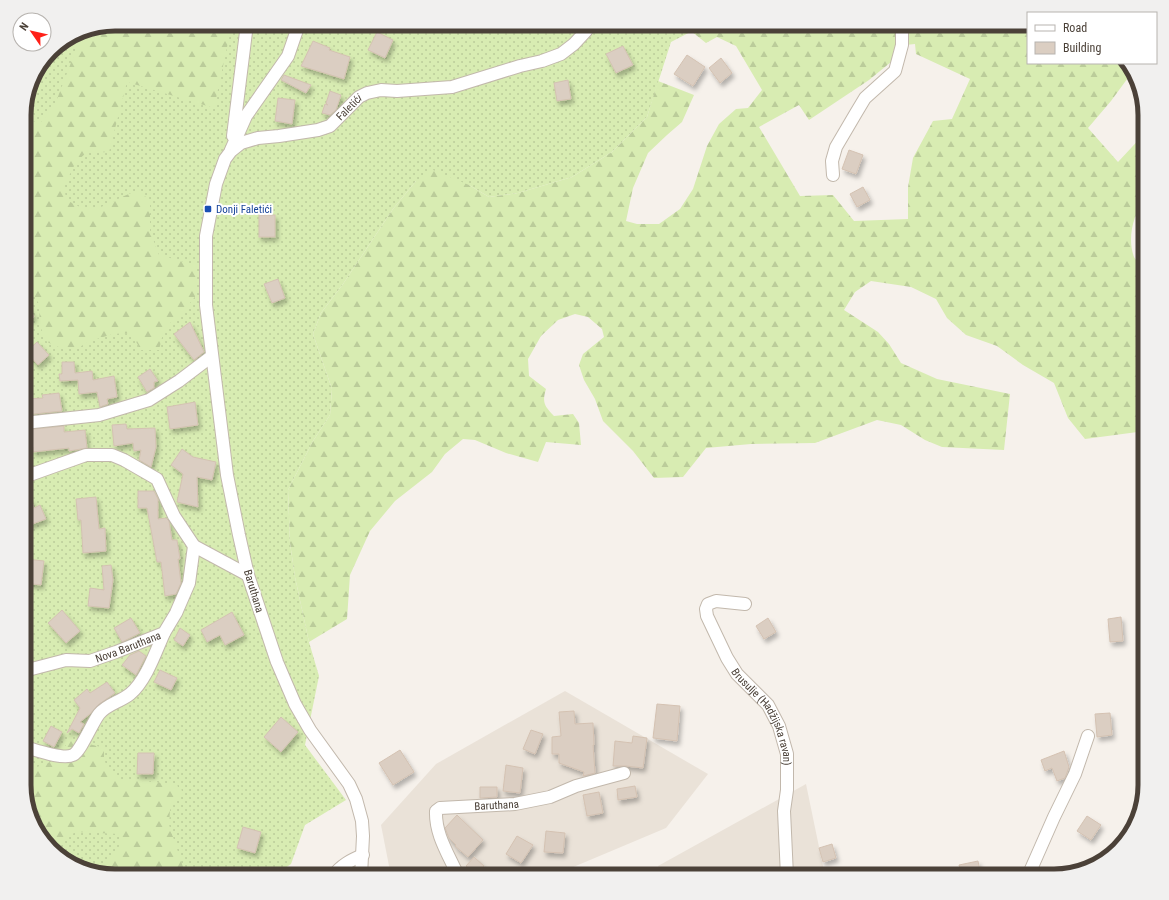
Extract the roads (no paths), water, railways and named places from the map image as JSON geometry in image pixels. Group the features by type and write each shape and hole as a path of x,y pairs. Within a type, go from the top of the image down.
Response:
{"street":[{"path":"231,151 246,31"},
{"path":"231,151 246,116 288,56 297,31"},
{"name":"Faletići","path":"231,151 241,143 258,138 318,130 330,126 359,97 367,92 452,87 520,66 542,61 561,54 574,44 586,31"},
{"path":"833,175 832,161 836,147 865,98 894,71 902,45 902,31"},
{"name":"Baruthana","path":"231,151 225,159 216,184 206,236 206,305 228,475 248,575 277,662 294,704 310,730 348,784 356,799 362,821 363,855 362,869"},
{"path":"31,422 99,415 149,400 179,381 212,356"},
{"path":"31,475 86,455 112,455 138,467 157,479 174,516 194,546 248,575"},
{"name":"Nova Baruthana","path":"31,669 66,660 90,661 164,632 176,613 189,583 194,546"},
{"name":"Brusulje (Hadžijska ravan)","path":"745,604 716,601 708,604 706,609 707,616 727,658 737,674 768,705 779,726 787,754 787,790 784,811 787,869"},
{"path":"31,748 65,757 73,755 79,749 100,713 109,705 131,693 138,685 149,667 164,632"},
{"path":"1031,869 1075,774 1088,736"},
{"name":"Baruthana","path":"455,869 438,834 435,820 436,811 440,808 515,804 550,797 576,786 624,773"},
{"path":"338,869 349,861 363,855"}],"place":[{"name":"Donji Faletići","path":"208,209"}]}
